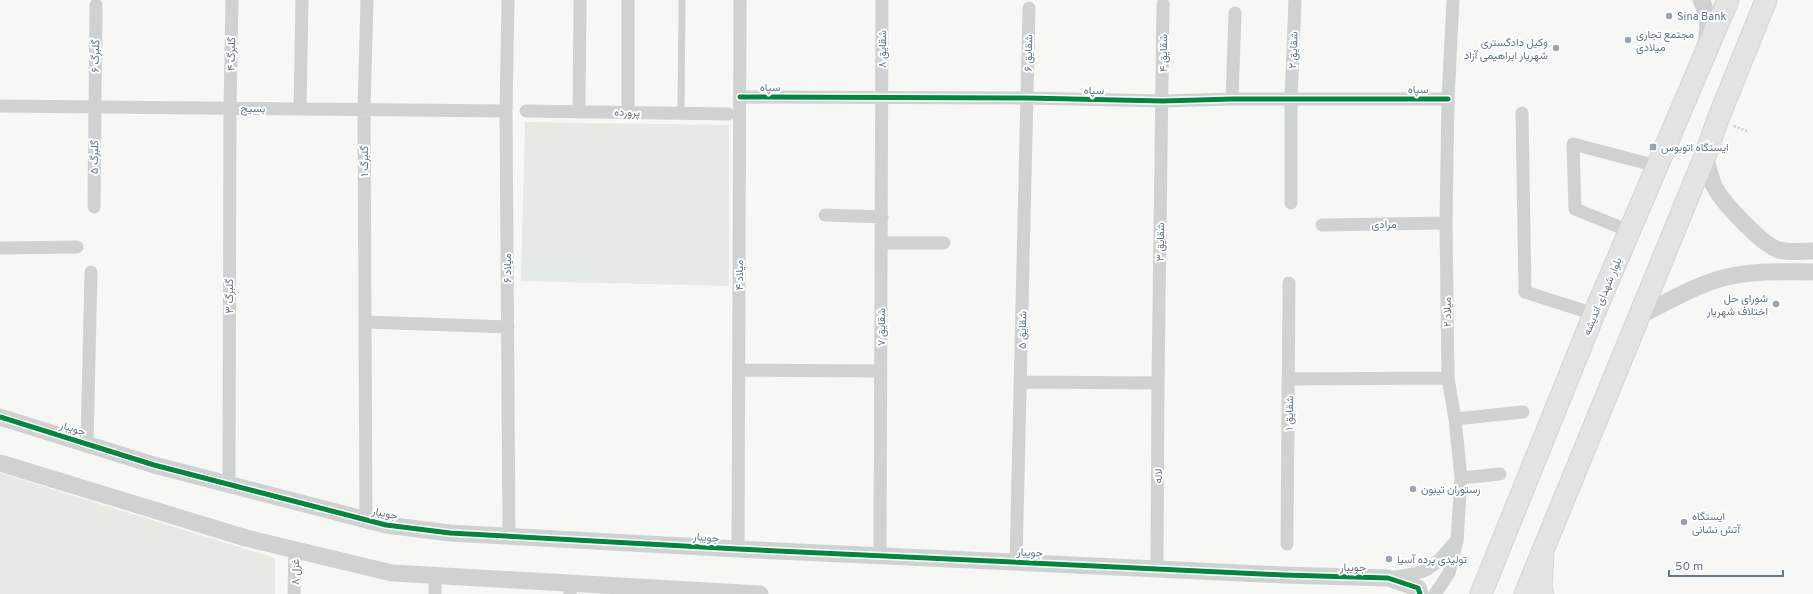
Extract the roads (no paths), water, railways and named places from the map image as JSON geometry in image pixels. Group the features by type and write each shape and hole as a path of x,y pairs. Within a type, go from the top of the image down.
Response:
{"main road":[{"name":"بلوار شهدای اندیشه","path":"1481,594 1594,314 1728,0"},
{"path":"1525,594 1641,316 1766,1"},
{"path":"1544,594 1542,588 1545,546"}],"street":[{"name":"گلبرگ ۴","path":"230,108 232,0"},
{"path":"300,109 302,0"},
{"name":"گلبرگ ۱","path":"366,519 364,109 367,0"},
{"name":"میلاد ۶","path":"508,0 506,111 509,536"},
{"path":"579,112 580,0"},
{"path":"628,0 628,112"},
{"name":"میلاد ۴","path":"738,549 740,0"},
{"name":"شقایق ۸","path":"882,0 882,98"},
{"name":"شقایق ۲","path":"1291,99 1295,0"},
{"name":"میلاد ۲","path":"1436,594 1450,573 1456,541 1461,478 1455,419 1448,378 1446,223 1448,99 1452,0"},
{"path":"1701,0 1706,15 1708,34 1703,57"},
{"name":"شقایق ۴","path":"1163,101 1164,4"},
{"name":"گلبرگ ۶","path":"95,106 96,5"},
{"name":"شقایق ۶","path":"1027,98 1029,8"},
{"path":"1232,99 1235,13"},
{"name":"سپاه","path":"740,97 1027,98 1163,101 1232,99 1448,99"},
{"name":"شقایق ۷","path":"880,556 882,98"},
{"name":"شقایق ۵","path":"1016,562 1027,98"},
{"path":"1291,99 1291,203"},
{"name":"شقایق ۳","path":"1158,383 1163,101"},
{"name":"بسیج","path":"0,106 506,111"},
{"name":"گلبرگ ۵","path":"94,207 95,106"},
{"name":"گلبرگ ۳","path":"229,484 230,108"},
{"name":"پرورده","path":"526,111 728,114"},
{"path":"1522,113 1525,292 1594,314"},
{"path":"1630,231 1575,209 1573,144 1657,166"},
{"path":"1705,156 1715,186 1729,207 1766,243 1778,250 1788,252 1813,251"},
{"path":"825,215 882,217"},
{"name":"مرادی","path":"1322,225 1446,223"},
{"path":"882,243 944,243"},
{"path":"0,248 77,247"},
{"path":"87,443 91,272"},
{"path":"1641,316 1700,287 1728,277 1758,273 1813,272"},
{"name":"شقایق ۱","path":"1287,544 1289,283"},
{"path":"365,322 508,327"},
{"path":"739,370 881,371"},
{"path":"1289,379 1448,378"},
{"path":"1021,382 1158,383"},
{"name":"لاله","path":"1157,568 1158,383"},
{"path":"1455,419 1523,412"},
{"name":"جویبار","path":"0,417 154,465 386,525 443,532 738,549 1284,575 1388,578 1418,588 1420,594"},
{"path":"0,463 246,538 392,573 570,589 760,594"},
{"path":"1461,478 1500,474"},
{"path":"1388,578 1420,574 1436,565 1456,541"},
{"name":"غزل ۸","path":"294,594 295,550"},
{"path":"435,576 435,594"}],"lane":[{"path":"681,113 682,0"}],"place":[{"name":"Sina Bank","path":"1669,16"},
{"name":"مجتمع تجاری میلادی","path":"1628,40"},
{"name":"وکیل دادگستری شهریار ابراهیمی آزاد","path":"1556,48"},
{"name":"ایستگاه اتوبوس","path":"1653,147"},
{"name":"شورای حل اختلاف شهریار","path":"1776,304"},
{"name":"رستوران تیبون","path":"1413,489"},
{"name":"ایستگاه آتش نشانی","path":"1684,522"},
{"name":"تولیدی پرده آسیا","path":"1389,559"}]}
